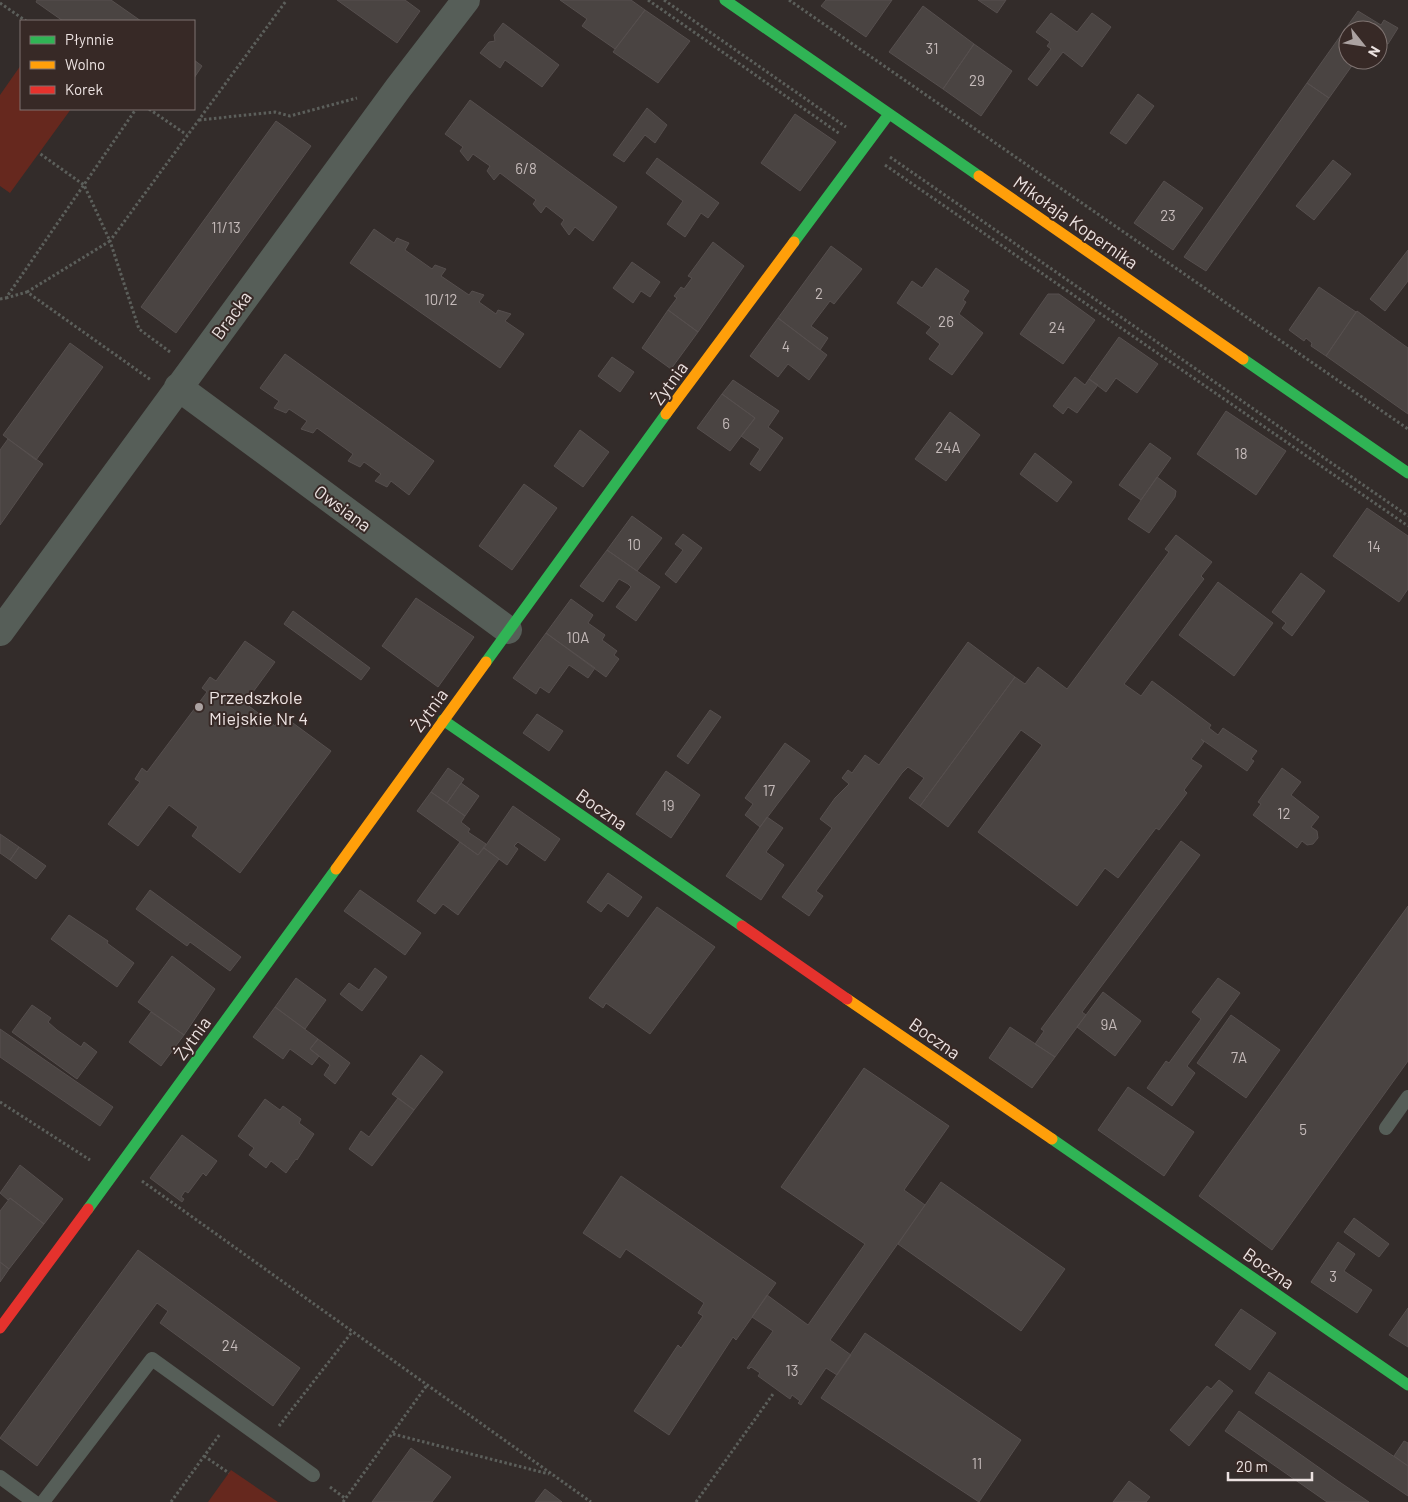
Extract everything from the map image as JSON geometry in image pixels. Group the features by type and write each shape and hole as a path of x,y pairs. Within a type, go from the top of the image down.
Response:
{"street":[{"name":"Bracka","path":"0,632 168,386 466,0"},
{"name":"Mikołaja Kopernika","path":"725,0 1408,473"},
{"name":"Żytnia","path":"0,1328 116,1173 508,630 889,114"},
{"name":"Owsiana","path":"168,386 508,630"},
{"name":"Boczna","path":"443,720 1408,1385"}],"lane":[{"path":"1386,1128 1408,1098"},
{"path":"43,1502 152,1359 313,1475"},
{"path":"0,1477 34,1502"}],"path":[{"path":"648,0 866,146 1408,516"},
{"path":"664,0 866,146 1408,526"},
{"path":"789,0 1408,429"},
{"path":"0,299 27,292 110,241 286,1"},
{"path":"0,3 25,20"},
{"path":"199,120 275,112 290,116 362,96"},
{"path":"6,298 135,110"},
{"path":"150,110 187,135"},
{"path":"39,153 84,185 110,241 139,329 177,357"},
{"path":"27,292 168,386"},
{"path":"0,1102 87,1158 116,1173 137,1178 591,1502"},
{"path":"267,1442 352,1332"},
{"path":"344,1502 428,1385"},
{"path":"696,1502 773,1394"},
{"path":"171,1502 232,1417"},
{"path":"392,1434 553,1475"},
{"path":"204,1456 229,1473"}],"shaded area":[{"path":"20,66 20,110 70,110 10,193 0,186 0,95"},
{"path":"231,1470 278,1502 208,1502"}],"building":[{"path":"37,0 111,0 140,20 62,20 36,2"},
{"path":"337,0 405,0 420,11 397,43"},
{"path":"560,0 631,0 645,10 615,49 582,26 587,19"},
{"path":"826,0 892,0 866,37 821,6"},
{"path":"978,0 1006,0 997,13"},
{"path":"923,6 974,44 943,89 889,52"},
{"path":"645,10 690,41 658,83 613,52"},
{"path":"1358,11 1373,20 1352,20"},
{"path":"1051,13 1077,32 1092,13 1111,27 1082,67 1063,52 1037,86 1028,79 1051,49 1047,46 1050,42 1036,32"},
{"path":"1388,22 1398,28 1388,44"},
{"path":"503,23 559,65 542,87 505,60 500,68 480,53 489,42 495,41 494,35"},
{"path":"1338,39 1338,70 1349,70 1329,98 1307,83"},
{"path":"974,44 1012,71 981,116 943,89"},
{"path":"195,61 202,66 195,76"},
{"path":"1307,83 1329,98 1206,271 1184,257"},
{"path":"1138,94 1154,106 1126,144 1110,133"},
{"path":"470,100 617,207 593,241 575,227 569,235 561,224 564,220 546,206 541,213 533,204 536,200 500,173 494,180 487,171 490,166 473,154 468,161 460,151 463,147 445,134"},
{"path":"647,108 667,125 655,143 645,135 624,162 613,155"},
{"path":"795,114 836,142 800,191 761,163"},
{"path":"276,121 311,146 176,333 141,307"},
{"path":"657,158 719,203 708,218 701,213 685,237 667,224 683,201 646,173"},
{"path":"1333,160 1351,174 1314,220 1296,206"},
{"path":"1164,181 1203,208 1173,250 1134,223"},
{"path":"374,229 394,243 397,238 409,243 405,250 432,269 435,265 446,269 441,276 469,295 472,291 484,295 479,302 496,314 498,310 511,314 505,321 524,334 500,368 350,263"},
{"path":"713,242 744,266 698,332 668,310 677,298 674,296 681,287 684,289 692,278 688,276"},
{"path":"831,246 862,269 834,304 830,301 811,326 828,338 820,350 778,318"},
{"path":"1408,250 1408,281 1385,311 1370,299"},
{"path":"632,262 660,282 650,297 641,291 633,303 613,288"},
{"path":"936,268 969,291 963,300 966,302 959,314 983,333 952,375 929,359 940,344 926,333 931,327 897,303 912,281 922,288"},
{"path":"1319,287 1356,312 1326,356 1311,346 1312,343 1306,338 1304,341 1289,330"},
{"path":"1048,294 1059,294 1095,320 1063,364 1020,334"},
{"path":"668,310 698,332 671,369 642,348"},
{"path":"1357,311 1408,348 1408,414 1326,356"},
{"path":"778,318 827,355 809,380 788,364 778,377 750,356"},
{"path":"1119,337 1158,364 1137,393 1116,378 1106,392 1089,379"},
{"path":"70,343 103,367 36,460 3,435"},
{"path":"285,354 434,461 409,495 391,481 387,487 375,481 381,474 364,462 360,467 348,461 353,454 317,428 313,433 301,429 307,421 289,409 286,413 274,408 279,401 260,388"},
{"path":"612,357 634,372 620,392 598,376"},
{"path":"1075,377 1085,385 1089,379 1098,385 1077,413 1068,407 1063,414 1053,406"},
{"path":"733,380 779,411 768,427 783,438 760,471 750,464 760,449 741,436 755,418 722,394"},
{"path":"722,394 755,418 730,451 697,428"},
{"path":"1226,411 1286,451 1256,495 1197,454"},
{"path":"950,412 980,435 946,481 915,459"},
{"path":"580,430 609,452 583,487 554,466"},
{"path":"8,439 43,464 0,525 0,450"},
{"path":"1150,443 1171,458 1141,500 1119,485"},
{"path":"1035,453 1072,482 1057,502 1020,474"},
{"path":"1157,477 1176,491 1175,497 1149,533 1128,519"},
{"path":"524,484 557,508 512,570 479,546"},
{"path":"1367,508 1408,536 1408,589 1399,602 1333,556"},
{"path":"632,516 662,538 637,571 607,550"},
{"path":"683,534 702,548 676,583 665,574 683,550 675,544"},
{"path":"1176,535 1212,562 1201,576 1204,579 1124,684 1141,696 1152,681 1211,725 1209,728 1218,735 1223,728 1257,751 1251,759 1254,761 1247,771 1201,739 1204,742 1191,759 1202,766 1184,790 1187,793 1159,830 1156,828 1118,878 1105,868 1077,906 978,832 1042,745 1021,730 948,827 920,806 1015,677 1025,684 1038,667 1067,689 1169,552 1165,549"},
{"path":"607,550 660,587 636,621 616,607 631,587 628,584 619,579 603,602 580,586"},
{"path":"1301,573 1325,591 1292,636 1282,628 1286,623 1272,612"},
{"path":"1218,582 1273,623 1234,676 1179,635"},
{"path":"416,598 474,637 438,687 382,646"},
{"path":"571,599 593,615 588,623 605,635 602,640 617,651 614,655 619,659 606,677 546,633"},
{"path":"293,611 370,668 361,680 284,624"},
{"path":"546,633 595,668 588,678 569,665 549,693 540,687 536,694 513,678"},
{"path":"245,641 275,662 245,703 275,726 282,715 331,751 240,873 192,836 198,827 169,805 138,846 108,824 140,782 135,779 142,768 147,772 207,692 202,688 210,677 216,681"},
{"path":"968,642 1015,677 920,806 909,798 924,778 908,767 902,773 816,891 823,896 809,916 782,897 832,828 820,819 835,798 849,784 842,778 848,770 852,773 865,755 879,765"},
{"path":"710,710 721,717 688,764 677,756"},
{"path":"537,714 563,731 549,751 523,733"},
{"path":"785,743 810,761 760,827 745,815 753,804 745,798"},
{"path":"448,768 464,779 447,803 431,792"},
{"path":"1282,768 1301,782 1291,795 1319,817 1311,827 1317,831 1318,838 1313,844 1307,845 1302,841 1297,848 1253,815 1261,804 1258,802"},
{"path":"666,771 700,795 671,838 636,814"},
{"path":"461,783 479,796 465,816 447,803"},
{"path":"431,792 465,816 461,822 470,829 468,832 486,844 478,855 417,811"},
{"path":"513,806 560,839 545,861 518,842 514,846 518,849 507,865 484,848"},
{"path":"767,817 783,828 766,852 784,865 761,900 726,876"},
{"path":"0,834 19,847 10,860 0,853"},
{"path":"1181,841 1200,855 1082,1012 1086,1015 1055,1057 1035,1044 1044,1031 1041,1029"},
{"path":"460,842 478,855 484,848 499,859 458,915 443,904 435,914 417,901"},
{"path":"19,847 46,866 36,879 10,860"},
{"path":"608,873 642,897 628,917 608,903 601,912 587,902"},
{"path":"150,890 241,957 230,971 190,942 187,946 136,909"},
{"path":"360,890 421,933 405,955 344,911"},
{"path":"1408,906 1408,1061 1272,1250 1199,1196"},
{"path":"657,907 715,947 650,1034 606,1003 603,1008 589,998"},
{"path":"69,915 108,941 107,943 134,963 117,987 51,939"},
{"path":"172,956 215,989 184,1035 138,1002"},
{"path":"375,968 387,977 362,1011 340,994 349,983 359,990"},
{"path":"296,978 326,1000 305,1029 275,1007"},
{"path":"1218,978 1240,993 1187,1066 1195,1073 1172,1106 1147,1088 1166,1061 1169,1063 1201,1019 1192,1012"},
{"path":"1103,992 1141,1021 1115,1056 1077,1027"},
{"path":"32,1005 51,1018 48,1022 57,1030 81,1047 84,1042 97,1052 77,1079 12,1032"},
{"path":"275,1007 318,1039 310,1049 319,1056 312,1065 290,1049 283,1059 253,1037"},
{"path":"151,1012 184,1035 161,1066 129,1042"},
{"path":"1231,1015 1280,1050 1246,1098 1197,1063"},
{"path":"1010,1027 1055,1057 1032,1088 989,1058"},
{"path":"0,1029 113,1107 100,1126 0,1057"},
{"path":"318,1039 350,1063 335,1084 324,1075 330,1065 310,1049"},
{"path":"421,1055 443,1072 414,1110 392,1094"},
{"path":"864,1068 949,1126 904,1190 925,1205 830,1340 851,1355 837,1375 826,1368 801,1405 798,1403 800,1401 792,1395 790,1399 758,1376 760,1373 751,1367 747,1368 773,1331 752,1317 767,1295 808,1325 865,1244 781,1187"},
{"path":"1128,1087 1194,1132 1164,1176 1098,1130"},
{"path":"398,1098 414,1110 372,1166 349,1149 361,1131 369,1137"},
{"path":"265,1099 280,1110 283,1106 301,1119 299,1123 314,1134 286,1173 271,1161 266,1168 249,1155 254,1148 238,1136"},
{"path":"182,1135 217,1161 206,1176 203,1173 188,1193 185,1191 181,1197 184,1199 182,1202 150,1178"},
{"path":"20,1165 63,1199 44,1224 10,1198 8,1200 0,1193"},
{"path":"621,1176 776,1283 736,1340 733,1337 669,1435 634,1411 678,1345 681,1348 703,1316 698,1313 704,1303 626,1249 620,1258 583,1233"},
{"path":"941,1182 1065,1269 1021,1331 898,1244"},
{"path":"10,1198 44,1224 9,1269 0,1262 0,1211"},
{"path":"1354,1218 1389,1244 1379,1257 1344,1232"},
{"path":"1338,1242 1355,1254 1344,1271 1372,1290 1357,1313 1311,1282"},
{"path":"138,1250 300,1368 273,1406 160,1323 168,1311 157,1303 37,1466 0,1438"},
{"path":"0,1262 9,1269 0,1282"},
{"path":"1408,1308 1408,1347 1389,1335"},
{"path":"1241,1309 1276,1333 1250,1370 1215,1345"},
{"path":"865,1333 1021,1440 979,1502 821,1398"},
{"path":"1269,1372 1408,1466 1408,1496 1255,1393"},
{"path":"1219,1380 1233,1391 1189,1446 1170,1430 1207,1386 1211,1389"},
{"path":"1239,1411 1369,1502 1327,1502 1225,1431"},
{"path":"1404,1441 1408,1443 1408,1466 1394,1456"},
{"path":"411,1448 451,1477 432,1502 372,1502"},
{"path":"1129,1481 1150,1497 1146,1502 1113,1502"},
{"path":"545,1489 562,1502 535,1502"}],"traffic: fast":[{"path":"725,0 979,176"},
{"path":"794,242 889,114"},
{"path":"1243,359 1408,473"},
{"path":"486,662 666,414"},
{"path":"443,720 742,926"},
{"path":"88,1209 336,869"},
{"path":"1052,1139 1408,1385"}],"traffic: slow":[{"path":"979,176 1243,359"},
{"path":"666,414 794,242"},
{"path":"336,869 486,662"},
{"path":"847,999 1052,1139"}],"traffic: jam":[{"path":"742,926 847,999"},
{"path":"0,1328 88,1209"}],"place":[{"name":"Przedszkole Miejskie Nr 4","path":"199,707"}]}
